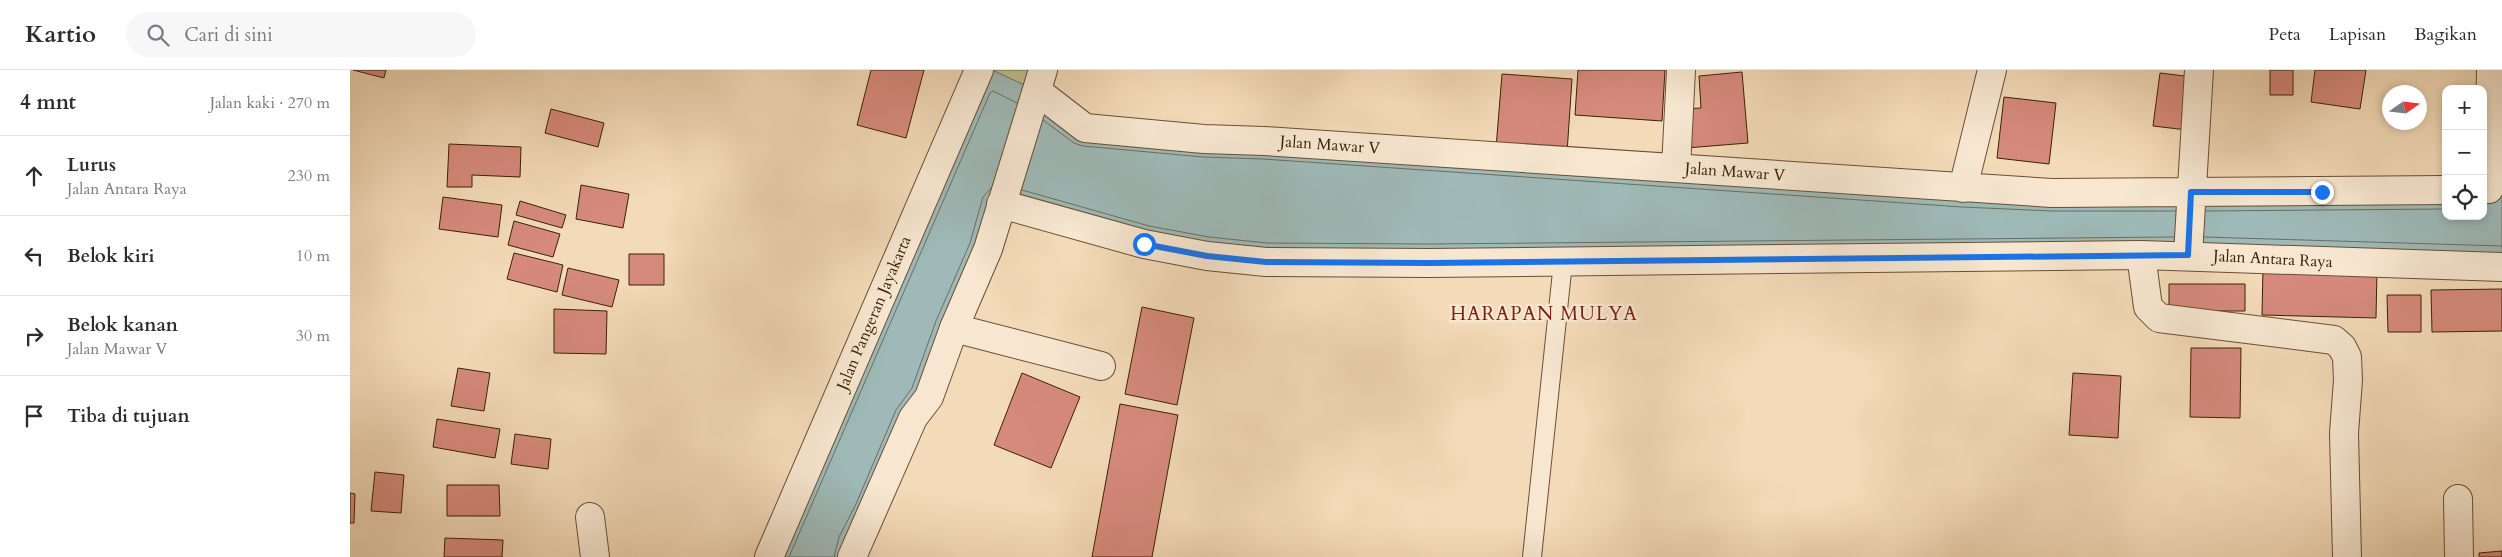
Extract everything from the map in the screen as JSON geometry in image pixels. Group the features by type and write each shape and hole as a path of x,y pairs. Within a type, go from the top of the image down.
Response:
{"street":[{"name":"Jalan Pangeran Jayakarta","path":"769,557 979,70"},
{"path":"1676,168 1681,70"},
{"path":"1963,188 1992,70"},
{"path":"2188,244 2199,70"},
{"path":"2491,70 2491,189"},
{"path":"852,557 913,418 929,397 954,328 988,249 1040,80"},
{"name":"Jalan Mawar V","path":"1040,80 1085,128 1204,138 2052,193 2442,190"},
{"name":"Jalan Antara Raya","path":"1001,204 1144,244 1207,256 1266,262 1563,262 2141,255 2188,244 2370,264 2502,267"},
{"path":"2141,255 2148,307 2159,318 2334,340 2342,348 2347,358 2348,380 2344,432 2347,557"},
{"path":"954,328 1101,366"},
{"path":"2458,499 2459,557"},
{"path":"590,517 595,557"}],"lane":[{"path":"1532,557 1563,262"}],"shaded area":[{"path":"992,70 1043,70 1037,91"}],"water":[{"path":"992,70 1037,91 1085,128 1963,188 2442,190 2442,220 2487,220 2487,189 2502,189 2502,265 1266,262 1001,204 852,557 769,557"}],"building":[{"path":"353,70 386,70 384,78"},
{"path":"871,70 924,70 906,138 857,125"},
{"path":"1578,70 1665,70 1662,121 1575,115"},
{"path":"2270,70 2293,70 2293,95 2270,95"},
{"path":"2315,70 2366,70 2360,109 2311,102"},
{"path":"1742,72 1748,143 1686,148 1683,109 1701,108 1699,76"},
{"path":"2160,73 2193,77 2187,130 2153,126"},
{"path":"1502,74 1572,79 1567,153 1496,148"},
{"path":"2004,97 2056,103 2049,164 1997,158"},
{"path":"551,109 604,123 598,147 545,133"},
{"path":"449,144 521,147 520,177 472,175 472,187 447,187"},
{"path":"581,185 629,194 623,228 576,219"},
{"path":"443,197 502,205 498,237 439,229"},
{"path":"520,201 566,215 562,228 516,215"},
{"path":"514,221 560,234 553,257 508,245"},
{"path":"514,253 563,265 557,292 507,279"},
{"path":"629,254 664,254 664,285 629,285"},
{"path":"568,268 619,280 612,307 562,295"},
{"path":"2263,268 2377,270 2376,318 2262,315"},
{"path":"2169,284 2245,284 2245,311 2169,311"},
{"path":"2502,289 2502,331 2432,332 2431,290"},
{"path":"2387,295 2421,295 2421,332 2388,332"},
{"path":"1142,307 1194,318 1177,405 1125,394"},
{"path":"554,309 607,311 606,354 554,353"},
{"path":"2191,348 2241,348 2240,418 2190,417"},
{"path":"458,368 490,373 484,411 451,406"},
{"path":"1022,373 1080,397 1051,468 994,445"},
{"path":"2073,373 2121,376 2118,438 2069,435"},
{"path":"1120,404 1178,415 1152,557 1092,557"},
{"path":"437,419 500,429 495,458 433,447"},
{"path":"515,434 551,439 548,469 511,464"},
{"path":"375,472 404,475 401,513 371,511"},
{"path":"447,485 499,485 500,516 447,516"},
{"path":"350,493 355,494 354,523 350,523"},
{"path":"445,538 503,540 502,557 444,557"},
{"path":"2502,551 2502,557 2479,557 2479,553"}],"district":[{"name":"HARAPAN MULYA","path":"1544,314"}],"route":[{"path":"1144,244 1207,256 1266,262 1429,263 2188,255 2191,192 2322,192"}]}
